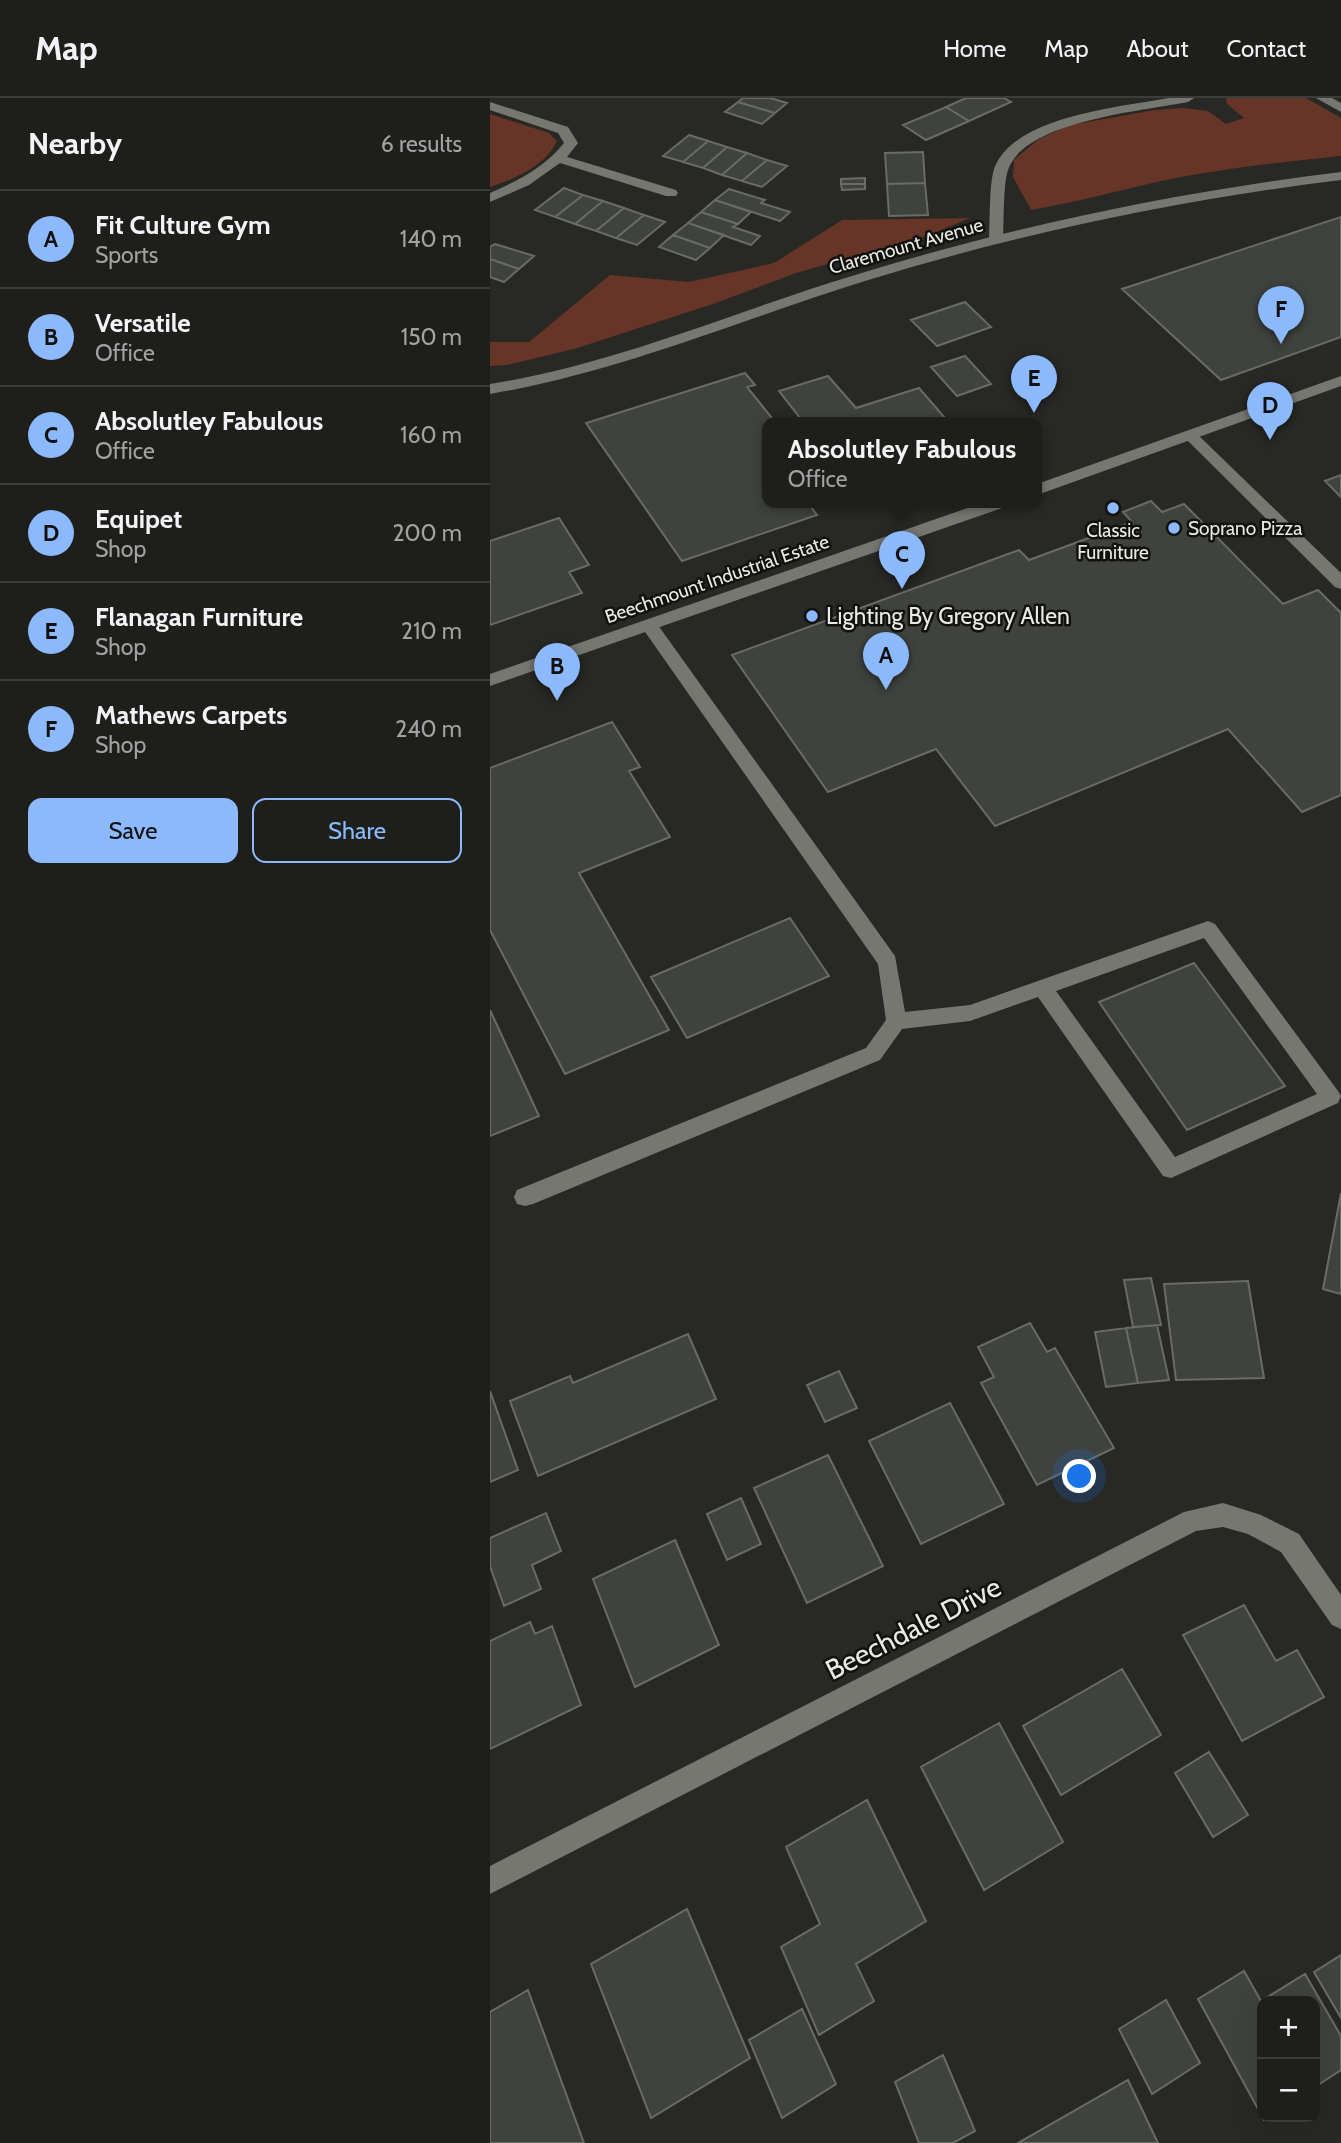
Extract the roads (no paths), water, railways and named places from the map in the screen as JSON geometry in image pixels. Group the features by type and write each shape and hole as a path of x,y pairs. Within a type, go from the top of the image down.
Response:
{"street":[{"path":"996,240 1001,169 1021,142 1056,124 1188,98"},
{"path":"1322,98 1341,108"},
{"path":"490,106 563,130 571,143 560,159 525,184 490,198"},
{"path":"560,159 671,193"},
{"name":"Claremount Avenue","path":"490,388 538,382 592,369 794,299 996,240 1262,184 1341,176"},
{"path":"1042,488 1341,381"},
{"path":"1191,436 1341,583"},
{"name":"Beechmount Industrial Estate","path":"490,680 985,508"},
{"path":"525,1197 873,1054 896,1021 888,962 649,625"},
{"path":"896,1021 970,1013 1042,987 1208,929 1331,1097 1171,1169 1042,987"},
{"name":"Beechdale Drive","path":"490,1880 1193,1520 1223,1515 1252,1523 1290,1543 1341,1616"}],"place":[{"name":"Mathews Carpets","path":"1281,344"},
{"name":"Flanagan Furniture","path":"1034,413"},
{"name":"Equipet","path":"1270,440"},
{"name":"Classic Furniture","path":"1113,508"},
{"name":"Soprano Pizza","path":"1174,528"},
{"name":"Absolutley Fabulous","path":"902,589"},
{"name":"Lighting By Gregory Allen","path":"812,616"},
{"name":"Fit Culture Gym","path":"886,690"},
{"name":"Versatile","path":"557,701"}]}
